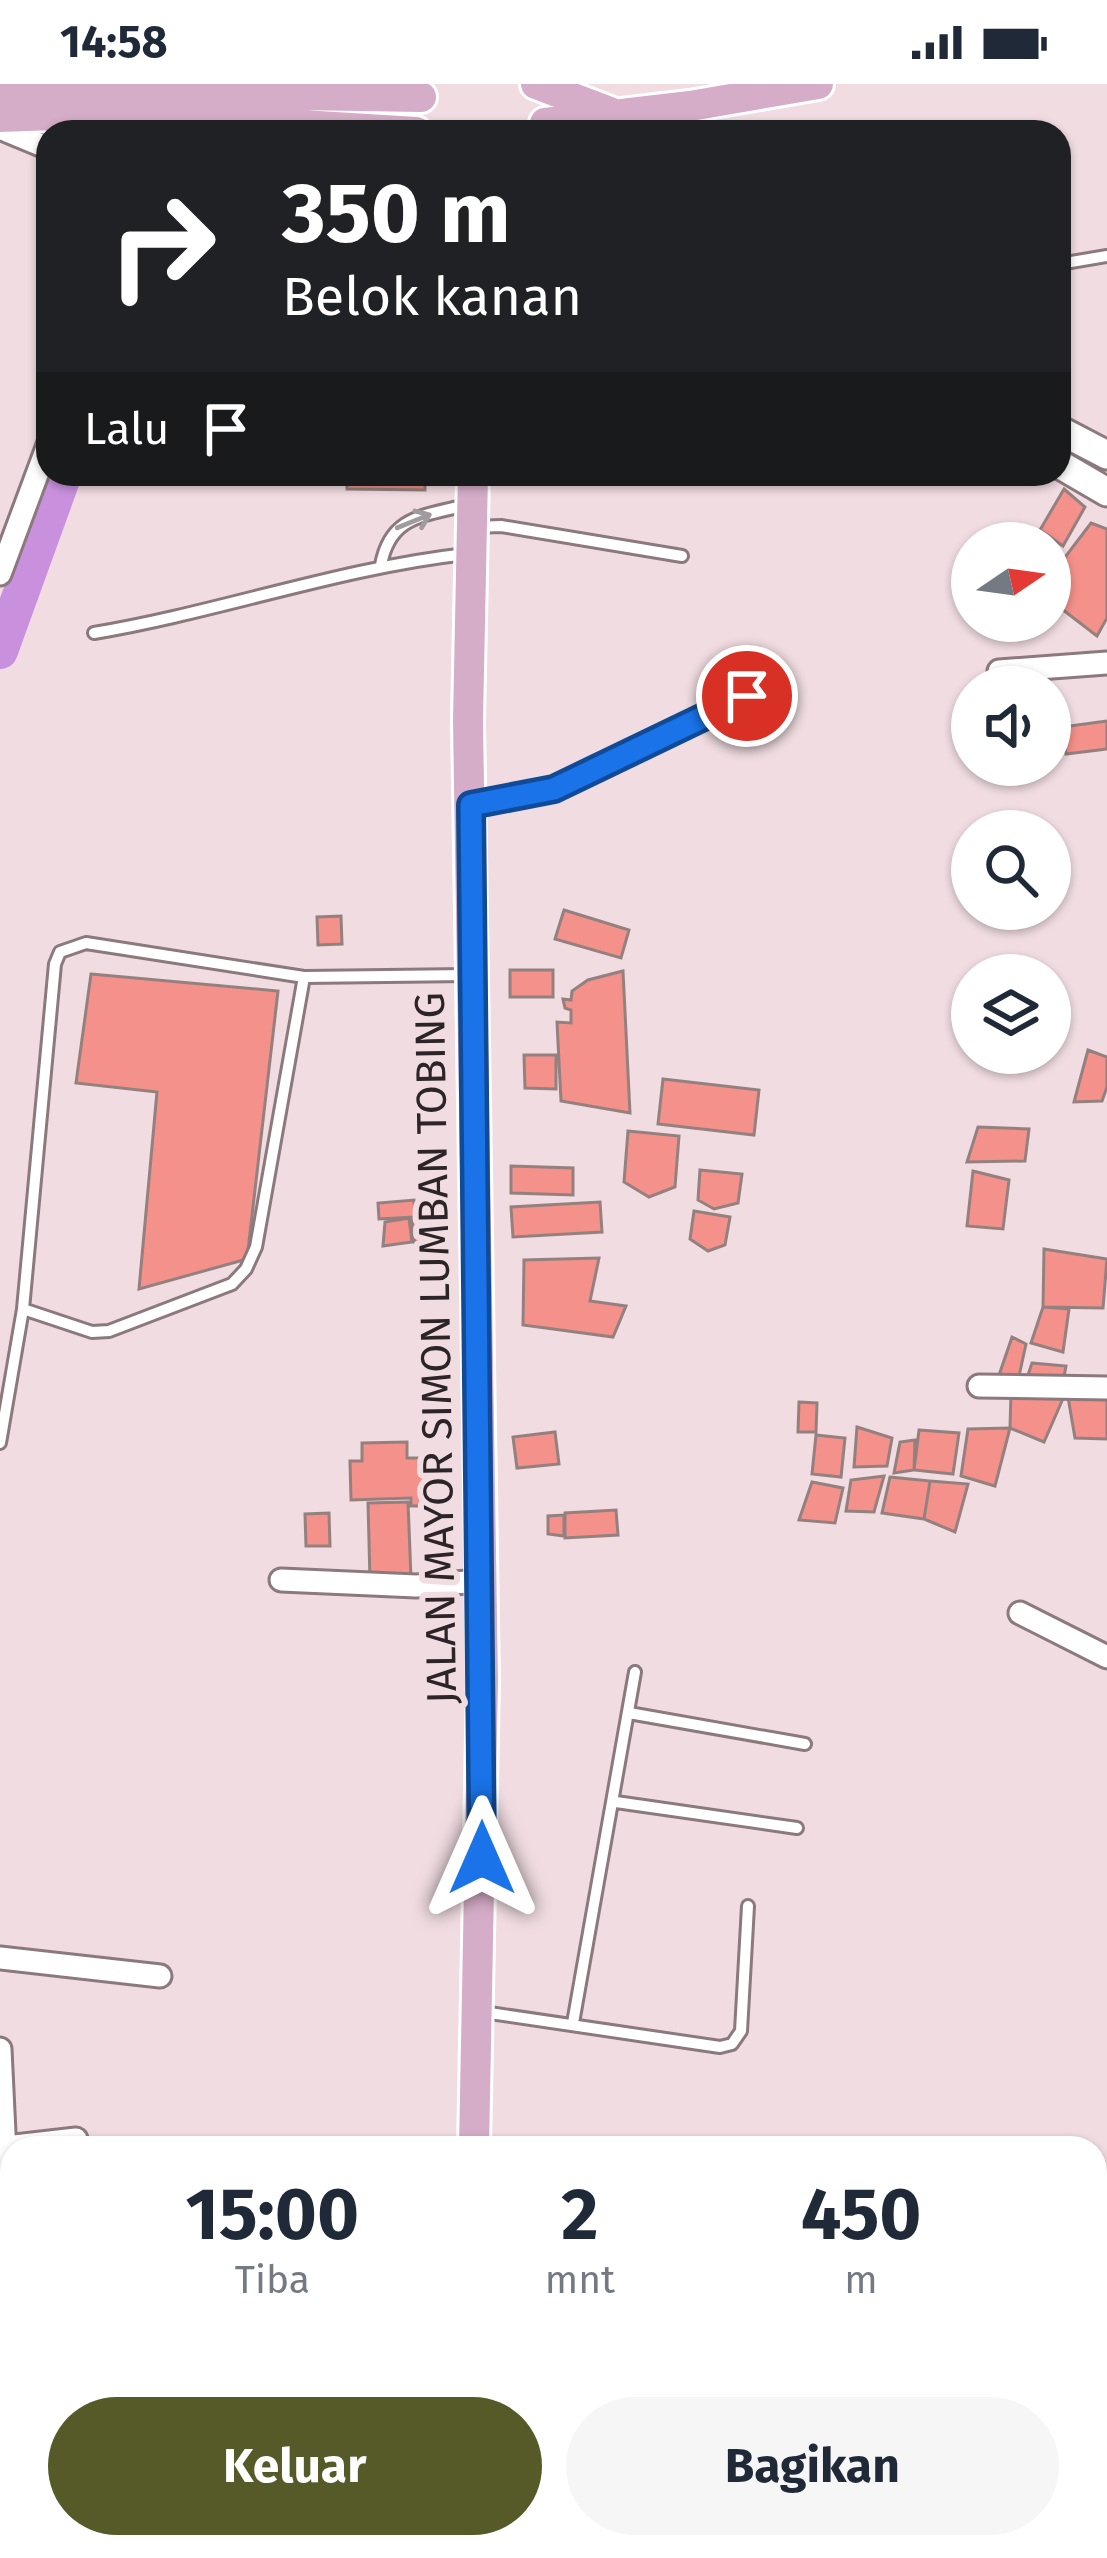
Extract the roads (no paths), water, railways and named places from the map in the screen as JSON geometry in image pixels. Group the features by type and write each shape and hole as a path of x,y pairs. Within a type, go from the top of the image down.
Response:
{"main road":[{"path":"534,84 616,114"},
{"path":"534,84 543,120"},
{"path":"586,120 818,84"},
{"path":"0,90 109,113 148,96 327,120"},
{"path":"0,117 46,102 425,90 419,120"},
{"path":"674,120 690,106"},
{"name":"JALAN MAYOR SIMON LUMBAN TOBING","path":"472,514 480,1581 474,2136"}],"street":[{"path":"0,128 36,143"},
{"path":"1071,436 1107,455"},
{"path":"1071,471 1107,492"},
{"path":"0,574 36,477"},
{"path":"1061,666 1107,663"},
{"path":"979,1386 1107,1388"},
{"path":"281,1580 416,1586 480,1581"},
{"path":"1019,1613 1107,1657"},
{"path":"0,1958 160,1976"},
{"path":"0,2049 4,2136"}],"lane":[{"path":"1071,262 1107,256"},
{"path":"94,633 157,622 380,566 472,514"},
{"path":"380,566 386,540 397,526 472,514 501,526 682,556"},
{"path":"471,805 554,789 701,720 733,699 762,697"},
{"path":"0,1443 23,1309 55,964 60,952 86,943 304,977 472,975"},
{"path":"23,1309 92,1331 109,1331 232,1284 246,1269 256,1247 304,977"},
{"path":"573,2024 616,1802 635,1672"},
{"path":"629,1713 805,1744"},
{"path":"616,1802 797,1828"},
{"path":"479,2012 719,2047 732,2044 741,2031 748,1906"}],"waterway":[{"path":"0,651 60,486"}]}
